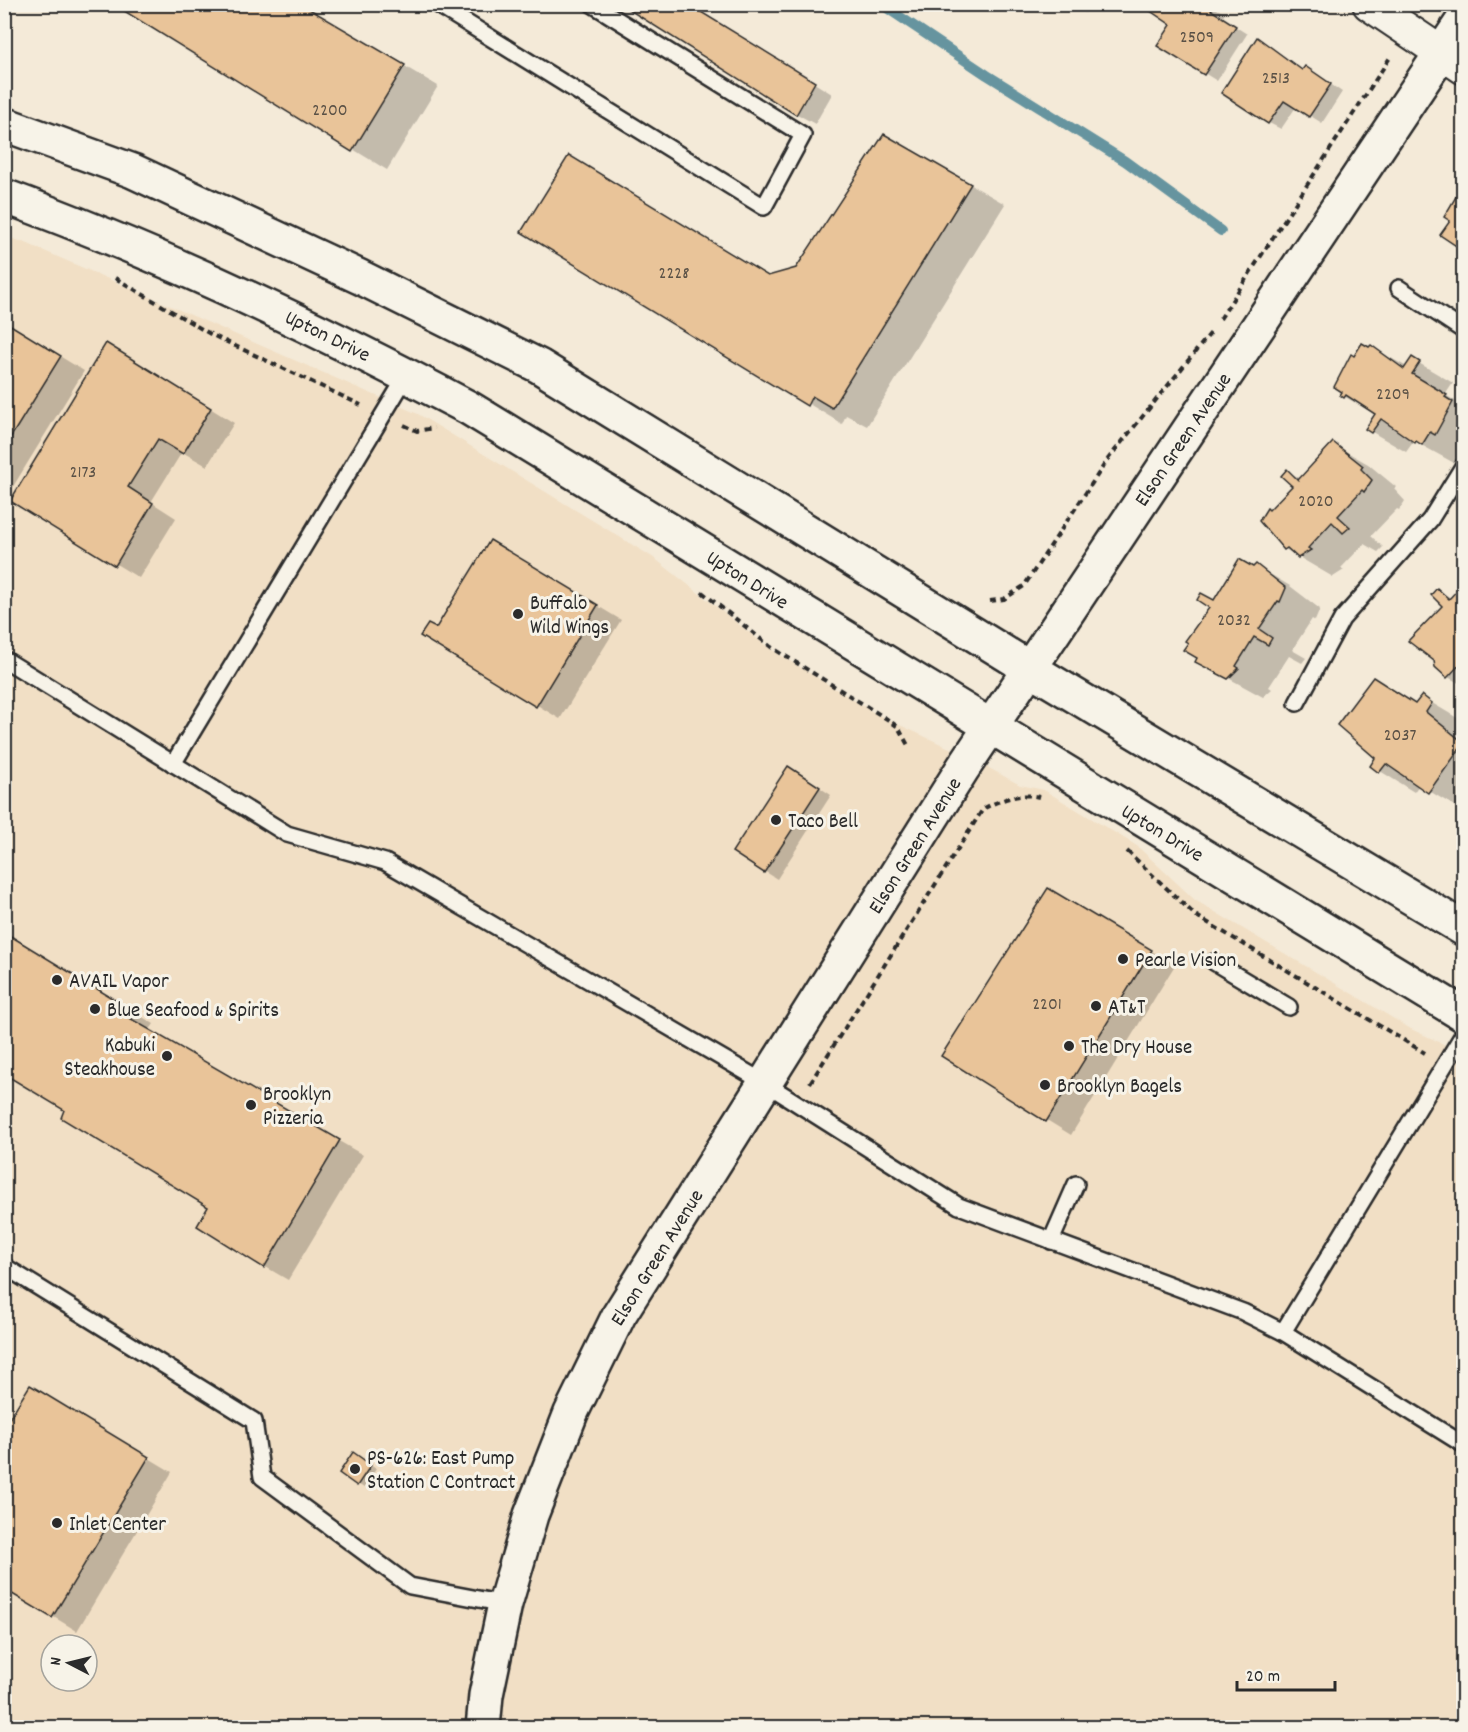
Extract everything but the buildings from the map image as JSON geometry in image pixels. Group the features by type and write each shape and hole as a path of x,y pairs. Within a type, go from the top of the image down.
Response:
{"main road":[{"name":"Elson Green Avenue","path":"483,1728 486,1695 505,1604 531,1515 563,1433 619,1315 1029,668 1452,60 1464,19"},
{"path":"4,124 133,171 360,277 539,366 1029,668 1464,929"},
{"name":"Upton Drive","path":"4,196 163,258 318,329 470,408 1464,1015"}],"street":[{"path":"1369,4 1452,60"}],"lane":[{"path":"436,4 764,207 803,135 592,4"},
{"path":"1399,288 1464,332"},
{"path":"173,764 407,375"},
{"path":"1297,703 1342,619 1430,520 1464,465"},
{"path":"4,659 287,834 385,862 765,1083 942,1197 959,1206 1243,1312 1283,1332 1464,1445"},
{"path":"1214,962 1289,1007"},
{"path":"1283,1332 1464,1033"},
{"path":"1051,1241 1076,1184"},
{"path":"4,1266 254,1421 262,1477 410,1586 505,1604"}],"path":[{"path":"990,601 1004,599 1024,586 1108,459 1212,331 1407,30"},
{"path":"110,275 212,335 417,431 442,429"},
{"path":"701,591 771,647 887,718 898,727 909,747"},
{"path":"797,1104 983,809 994,803 1016,797 1031,795 1042,800"},
{"path":"1123,847 1195,915 1444,1065"}],"shaded area":[{"path":"4,236 26,243 418,414 654,558 769,648 876,714 967,756 1020,785 1044,790 1137,846 1195,900 1411,1029 1463,1053 1463,1727 5,1727"}],"waterway":[{"path":"881,4 987,75 1125,161 1221,231"}],"place":[{"name":"Buffalo Wild Wings","path":"518,614"},
{"name":"Taco Bell","path":"776,820"},
{"name":"Pearle Vision","path":"1123,959"},
{"name":"AVAIL Vapor","path":"57,980"},
{"name":"AT&T","path":"1096,1006"},
{"name":"Blue Seafood & Spirits","path":"95,1009"},
{"name":"The Dry House","path":"1069,1046"},
{"name":"Kabuki Steakhouse","path":"167,1056"},
{"name":"Brooklyn Bagels","path":"1045,1085"},
{"name":"Brooklyn Pizzeria","path":"251,1105"},
{"name":"PS-626: East Pump Station C Contract","path":"355,1469"},
{"name":"Inlet Center","path":"57,1523"}]}
